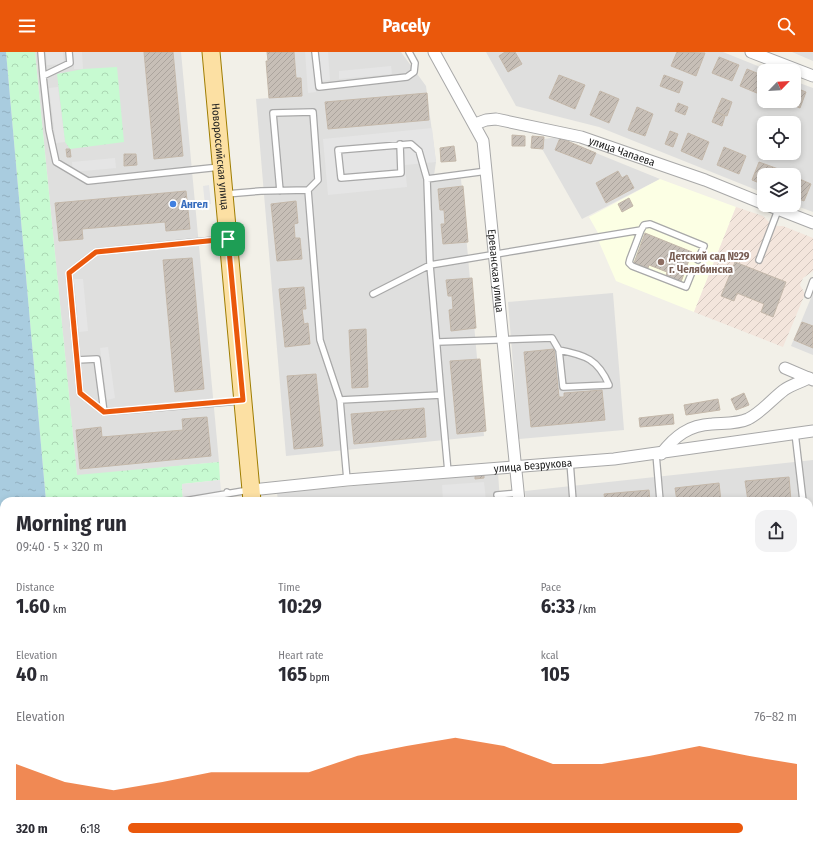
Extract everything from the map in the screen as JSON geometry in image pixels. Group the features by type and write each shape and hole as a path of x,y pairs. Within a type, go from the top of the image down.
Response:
{"main road":[{"name":"Новороссийская улица","path":"211,52 252,495"}],"street":[{"name":"Ереванская улица","path":"434,52 483,141 488,171 519,497"},
{"path":"755,53 813,76"},
{"name":"улица Чапаева","path":"475,124 486,120 496,119 582,137 704,180 757,201"},
{"path":"783,212 813,223"},
{"path":"786,368 811,379"},
{"path":"659,454 672,439 690,429 700,425 731,423 747,419 764,408 785,389 811,379"},
{"name":"улица Безрукова","path":"252,495 347,480 659,454 813,431"}],"lane":[{"path":"41,52 49,130 56,162 88,181 221,167"},
{"path":"43,76 70,63 69,52"},
{"path":"315,52 319,87 407,77 414,72 416,63 409,52"},
{"path":"224,194 308,190 318,180 313,112 273,113 280,191"},
{"path":"400,144 401,173 340,178 338,150 400,144 411,144 418,151 427,179 430,265 438,342 448,472"},
{"path":"427,179 488,171"},
{"path":"308,190 320,340 340,400 347,480"},
{"path":"759,260 777,212"},
{"path":"692,272 686,287 632,266 629,263 630,259 641,230 644,226 650,224 704,246 698,260"},
{"path":"373,294 430,265 641,230"},
{"path":"228,239 96,252 69,273 80,393 104,412 243,400"},
{"path":"808,295 813,281"},
{"path":"438,342 552,338 559,350 562,387 609,385 603,371 583,355 559,350"},
{"path":"77,360 97,359 104,412"},
{"path":"340,400 441,395"},
{"path":"795,433 803,497"},
{"path":"659,454 660,497"},
{"path":"570,462 573,497"},
{"path":"225,497 227,492"},
{"path":"203,497 227,492 252,495"},
{"path":"497,495 519,497"}],"shaded area":[{"path":"35,52 181,52 219,462 77,476"},
{"path":"46,52 63,52 64,64 47,65"},
{"path":"73,52 82,52 83,69 74,69"},
{"path":"267,52 401,52 426,86 436,162 433,182 461,179 484,436 286,456 256,99 269,98 266,61 268,61"},
{"path":"305,52 313,52 316,92 308,93"},
{"path":"318,52 328,52 330,80 321,81"},
{"path":"486,52 723,52 757,66 757,108 801,108 801,84 813,88 813,212 801,208 801,168 757,168 757,190 599,127 516,106"},
{"path":"792,52 813,52 813,61"},
{"path":"391,66 392,74 339,79 339,71"},
{"path":"58,87 65,142 56,143 49,88"},
{"path":"432,128 436,162 405,165 407,187 328,195 323,139"},
{"path":"559,138 660,179 582,219 537,140"},
{"path":"115,158 116,168 73,172 72,162"},
{"name":"Детский сад №29 г. Челябинска","path":"660,179 736,207 694,312 616,281 599,242 602,240 589,217"},
{"path":"209,185 211,204 205,205 203,186"},
{"path":"736,207 763,216 773,226 783,226 813,238 813,271 803,278 800,285 805,294 783,347 694,312"},
{"path":"74,279 83,279 88,331 79,332"},
{"path":"613,293 624,430 519,439 508,302"},
{"path":"813,293 813,355 791,346"},
{"path":"108,347 115,398 107,400 100,348"},
{"path":"813,460 813,497 526,497 525,491"},
{"path":"498,473 500,497 278,497 277,493"},
{"path":"220,480 222,497 183,497 182,484"},
{"path":"484,482 486,497 443,497 442,485"}],"green space":[{"path":"6,52 35,52 77,475 219,462 220,480 182,484 183,497 46,497"},
{"path":"117,67 124,142 70,149 65,142 57,74 83,69"}],"water":[{"path":"0,52 6,52 46,497 0,497"}],"building":[{"path":"144,52 173,52 183,156 154,159"},
{"path":"267,52 294,52 296,78 301,78 302,96 269,98 266,61 268,61"},
{"path":"505,52 515,52 522,64 508,72 499,56"},
{"path":"677,52 705,53 696,76 671,66"},
{"path":"719,57 739,65 732,81 712,73"},
{"path":"747,69 757,73 757,93 740,86"},
{"path":"559,75 585,85 575,109 549,98"},
{"path":"664,75 683,82 679,93 660,86"},
{"path":"801,90 806,92 801,105"},
{"path":"600,91 619,99 609,123 590,115"},
{"path":"427,93 429,120 328,129 325,102"},
{"path":"722,98 732,102 727,116 716,112"},
{"path":"678,103 688,107 685,115 675,111"},
{"path":"637,107 653,114 645,136 628,130"},
{"path":"716,112 725,116 722,126 712,122"},
{"path":"670,131 678,134 673,147 665,144"},
{"path":"688,133 709,142 702,160 681,151"},
{"path":"512,135 525,136 525,146 512,146"},
{"path":"532,136 544,137 543,149 531,148"},
{"path":"560,138 596,153 591,164 555,150"},
{"path":"454,146 456,161 441,162 440,148"},
{"path":"724,147 746,156 739,174 717,165"},
{"path":"66,149 70,149 71,157 67,157"},
{"path":"124,154 136,154 137,165 124,166"},
{"path":"759,162 776,168 757,168 757,182 752,180"},
{"path":"618,171 622,178 627,175 634,188 606,203 596,183"},
{"path":"801,180 811,184 804,201 801,200"},
{"path":"463,186 468,242 443,244 441,224 445,224 444,210 440,210 438,189"},
{"path":"186,191 190,229 166,231 165,222 82,229 83,239 59,241 55,203"},
{"path":"629,198 633,206 622,212 618,204"},
{"path":"296,201 298,223 294,224 295,238 300,238 302,259 277,261 271,204"},
{"path":"645,233 692,252 681,282 666,276 667,272 649,265 648,268 634,263"},
{"path":"192,258 204,389 175,392 163,260"},
{"path":"735,262 786,282 773,317 761,312 764,304 737,293 734,301 721,296"},
{"path":"472,278 476,328 451,331 449,310 453,309 452,296 448,296 446,280"},
{"path":"304,287 306,309 302,309 304,324 308,323 310,344 285,347 279,289"},
{"path":"802,322 813,326 813,348 794,340"},
{"path":"366,329 368,387 352,388 349,330"},
{"path":"554,349 559,397 564,397 564,393 602,390 605,420 531,427 524,352"},
{"path":"480,359 486,431 457,434 450,361"},
{"path":"316,374 323,446 294,449 287,376"},
{"path":"744,393 749,405 736,410 731,399"},
{"path":"718,399 720,410 686,415 684,405"},
{"path":"424,408 426,437 354,444 351,414"},
{"path":"673,414 674,424 640,427 639,418"},
{"path":"207,417 211,456 80,469 76,430 101,427 102,437 183,430 182,419"},
{"path":"484,475 484,478 475,479 475,476"},
{"path":"789,477 791,497 747,497 745,481"},
{"path":"719,483 721,497 676,497 675,488"},
{"path":"649,490 650,497 604,497 604,494"}],"place":[{"name":"Ангел","path":"173,204"},
{"name":"Детский сад №29 г. Челябинска","path":"661,262"}],"route":[{"path":"228,239 243,400 104,412 80,393 69,273 96,252 228,239"}]}
